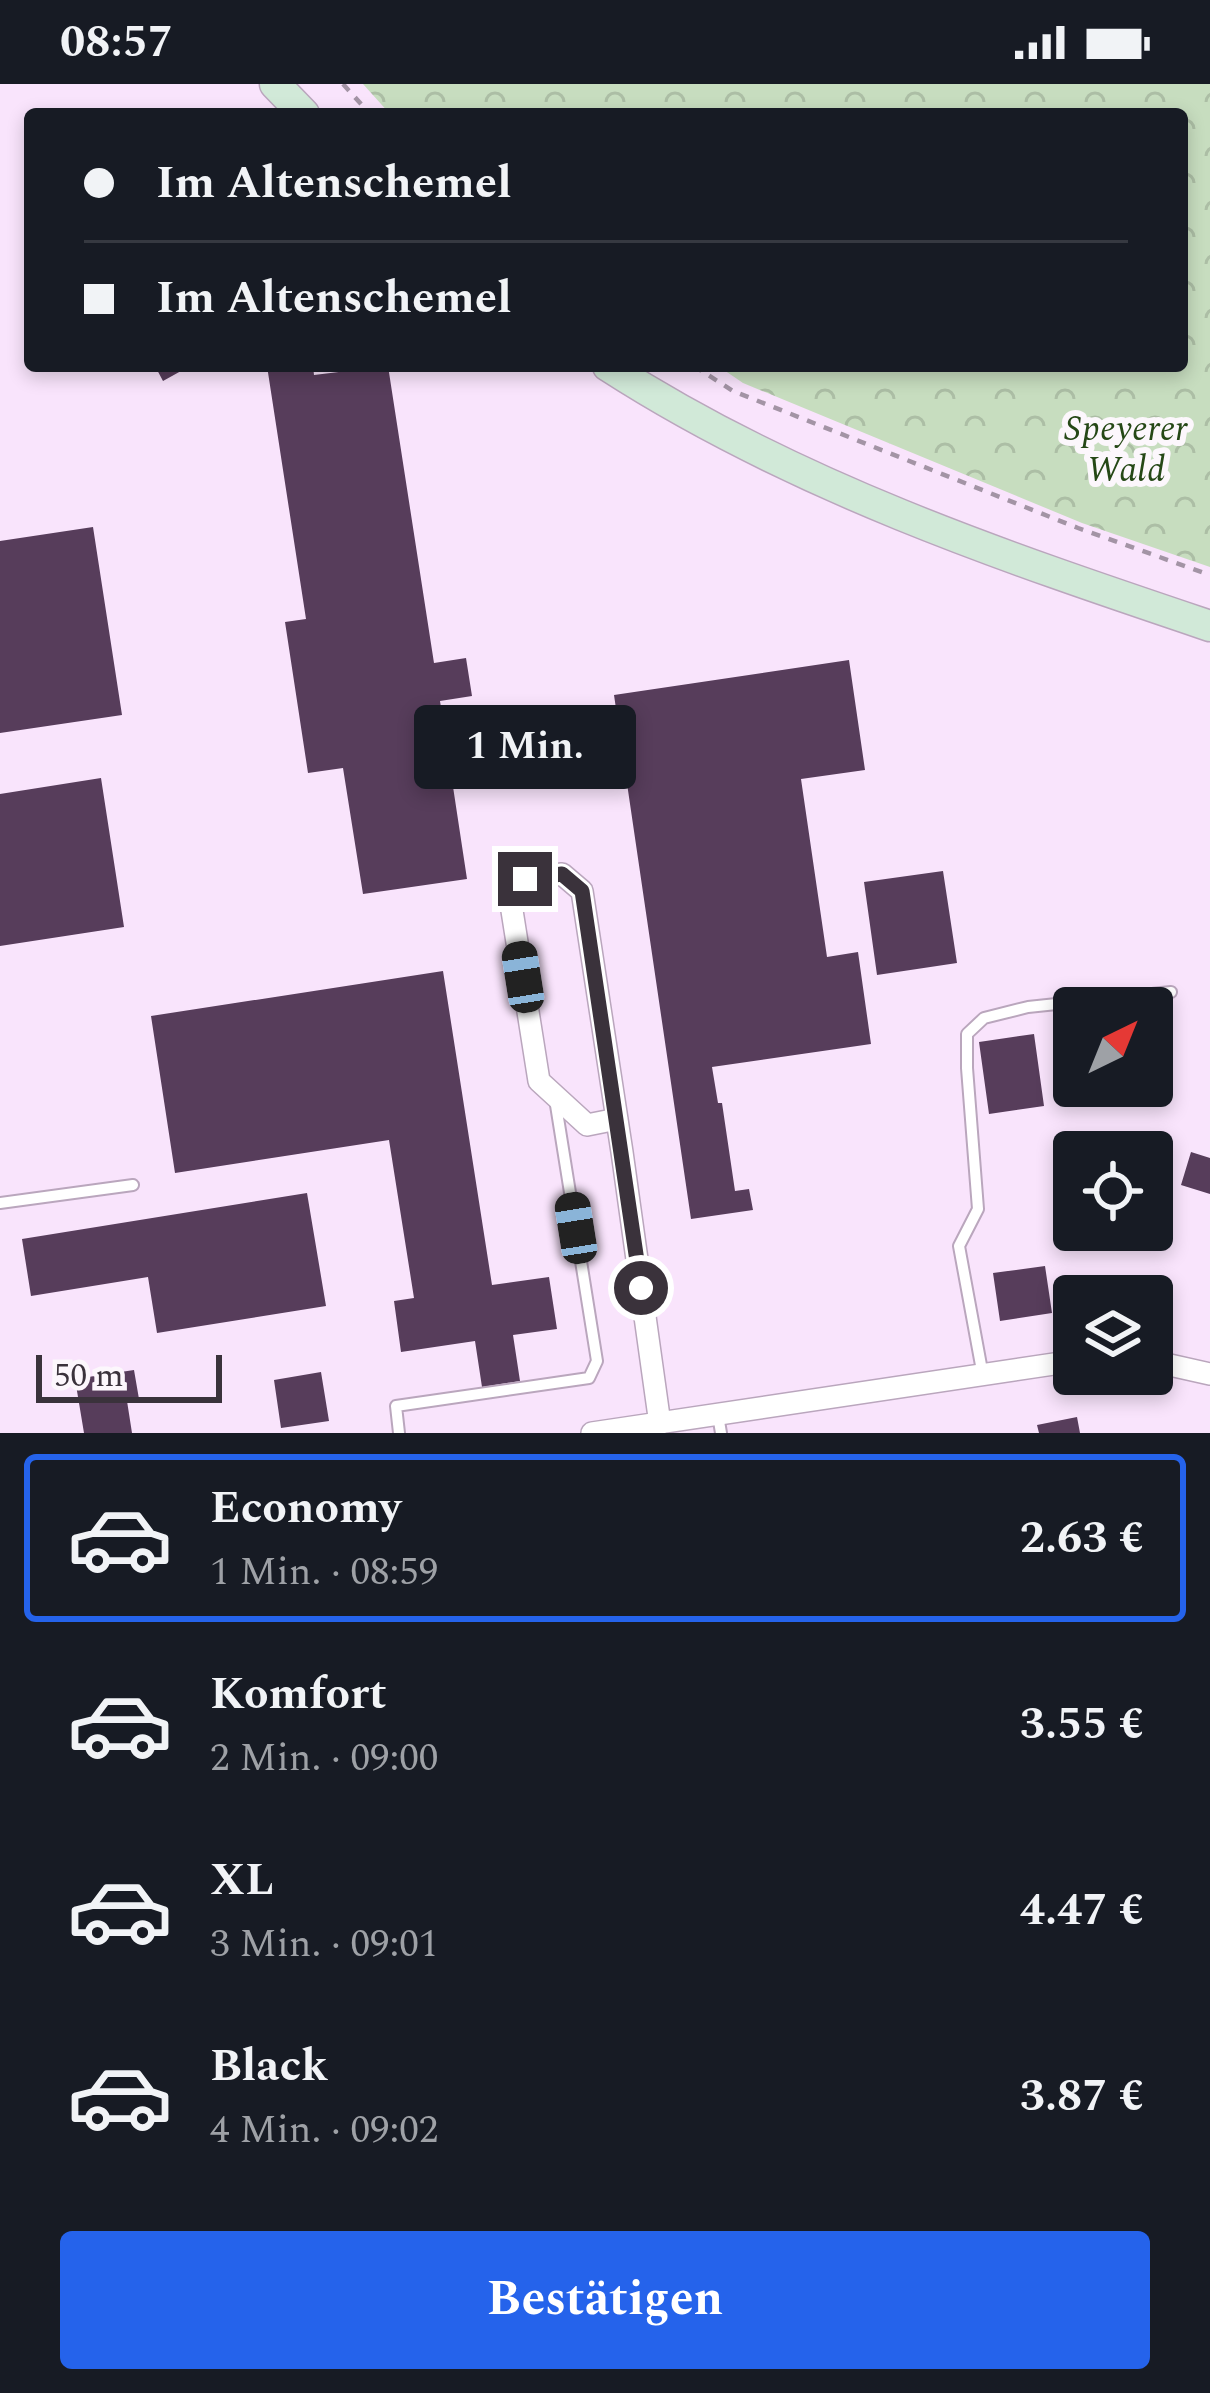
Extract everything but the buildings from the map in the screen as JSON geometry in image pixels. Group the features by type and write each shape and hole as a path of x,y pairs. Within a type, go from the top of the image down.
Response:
{"street":[{"path":"275,84 298,108"},
{"path":"618,372 733,439 877,507 1210,626"},
{"path":"617,1119 587,1125 539,1081 511,898 525,879 562,874 582,891 617,1119 661,1424"},
{"path":"592,1433 661,1424 719,1424 1053,1364"},
{"path":"1173,1366 1210,1374"}],"lane":[{"path":"982,1376 959,1246 978,1208 968,1034 984,1018 1053,1004"},
{"path":"399,1433 396,1406 589,1378 597,1361 554,1095"},
{"path":"0,1202 133,1185"}],"path":[{"path":"344,84 365,108"},
{"path":"703,372 733,391 1078,528 1210,575"}],"green space":[{"name":"Speyerer Wald","path":"363,84 1210,84 1210,567 1082,523 743,383 727,372 1188,372 1188,108 385,108"}],"route":[{"path":"525,879 562,874 582,891 641,1288"}]}
